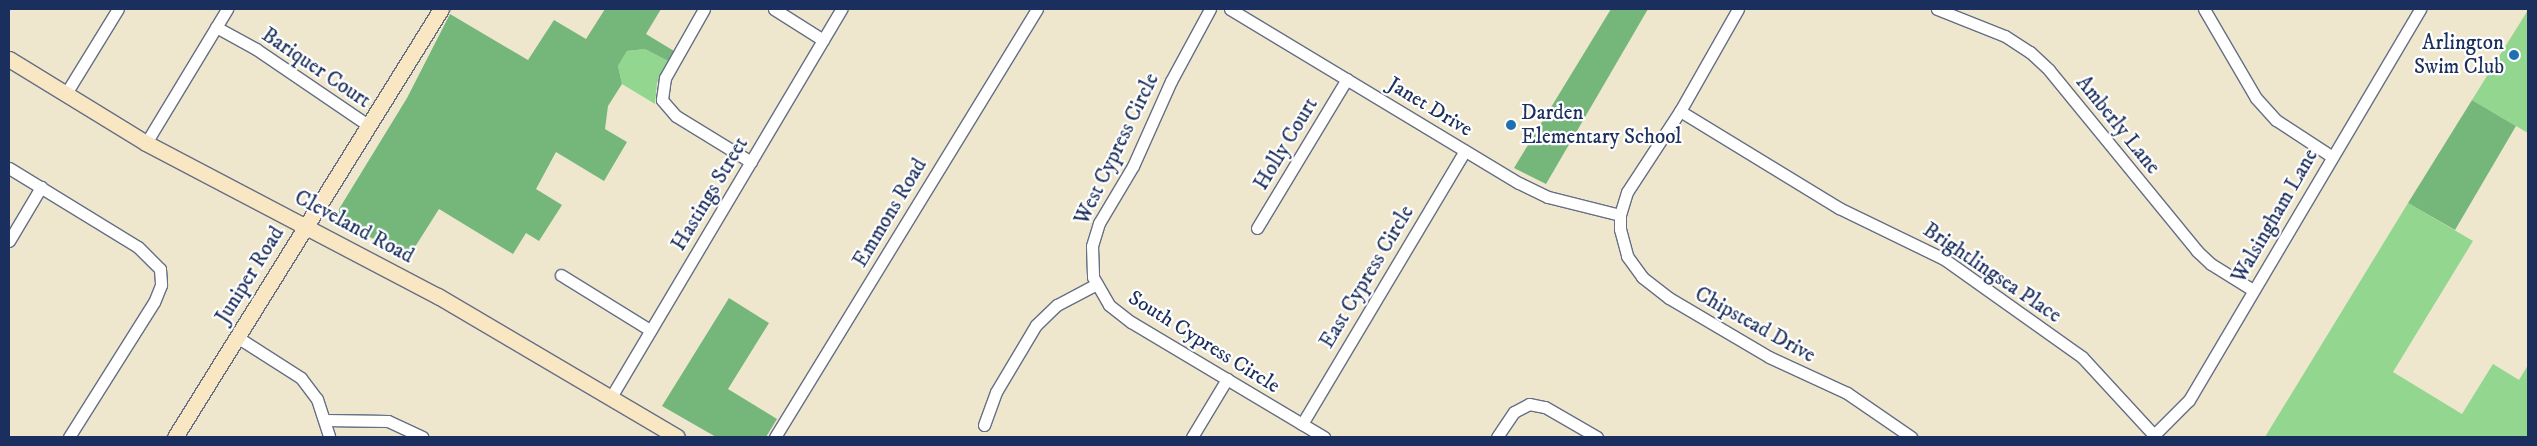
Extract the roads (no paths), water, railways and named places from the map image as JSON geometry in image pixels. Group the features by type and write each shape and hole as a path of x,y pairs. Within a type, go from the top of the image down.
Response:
{"main road":[{"name":"Juniper Road","path":"175,437 441,9"},
{"name":"Cleveland Road","path":"9,59 146,143 438,296 677,437"}],"street":[{"path":"65,95 118,9"},
{"path":"146,143 227,9"},
{"path":"704,9 665,78 662,100 676,116 751,162"},
{"path":"774,9 823,40"},
{"name":"Hastings Street","path":"610,397 842,9"},
{"name":"Emmons Road","path":"775,437 1037,9"},
{"name":"West Cypress Circle","path":"1096,284 1091,267 1094,236 1142,150 1171,80 1210,9"},
{"name":"Janet Drive","path":"1230,9 1465,151 1548,197 1620,215"},
{"path":"1620,215 1627,192 1680,111 1738,9"},
{"name":"Amberly Lane","path":"1937,9 2005,36 2030,52 2049,70 2197,250 2211,264 2253,290"},
{"path":"2204,9 2256,98 2276,120 2331,156"},
{"name":"Walsingham Lane","path":"2153,436 2188,400 2331,156 2420,9"},
{"name":"Bariquer Court","path":"216,27 256,50 368,125"},
{"name":"Holly Court","path":"1257,228 1347,79"},
{"name":"Brightlingsea Place","path":"1680,111 1839,208 1944,259 2082,358 2153,436"},
{"name":"East Cypress Circle","path":"1302,424 1465,151"},
{"path":"9,168 138,247 160,269 160,285 154,302 69,437"},
{"path":"9,241 40,187"},
{"name":"Chipstead Drive","path":"1620,215 1622,242 1627,256 1651,286 1754,349 1847,394 1910,437"},
{"path":"561,274 650,330"},
{"path":"984,425 996,392 1036,325 1057,305 1096,284"},
{"name":"South Cypress Circle","path":"1096,284 1117,312 1324,437"},
{"path":"237,337 301,378 316,398 329,437"},
{"path":"1192,437 1227,379"},
{"path":"1497,437 1520,406 1536,404 1553,411 1597,437"},
{"path":"324,420 388,422 423,437"}],"place":[{"name":"Arlington Swim Club","path":"2514,55"},
{"name":"Darden Elementary School","path":"1511,125"}]}
